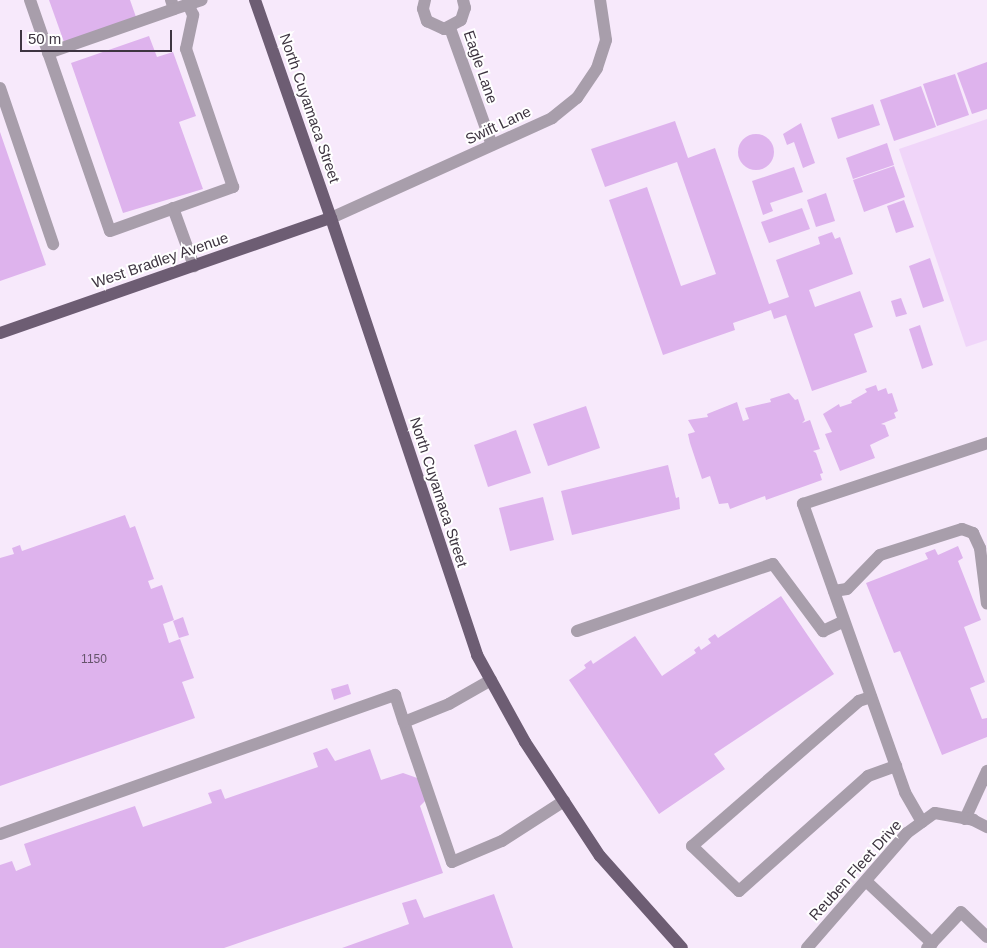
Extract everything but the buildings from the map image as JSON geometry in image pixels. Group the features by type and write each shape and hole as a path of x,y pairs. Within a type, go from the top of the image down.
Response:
{"main road":[{"name":"North Cuyamaca Street","path":"254,0 331,218 477,654 525,742 600,856 682,948"},
{"name":"West Bradley Avenue","path":"0,333 331,218"}],"street":[{"path":"30,0 110,231 233,187 186,49 193,15 188,4"},
{"path":"48,52 173,4 188,4 202,0"},
{"name":"Eagle Lane","path":"425,0 423,9 427,21 438,28 450,28 464,15 463,0"},
{"name":"Swift Lane","path":"331,218 552,118 577,98 597,68 606,40 600,0"},
{"name":"Eagle Lane","path":"450,28 492,145"},
{"path":"0,88 53,244"},
{"path":"173,208 194,266"},
{"path":"922,822 905,792 803,504 987,443"},
{"path":"834,591 847,589 880,556 962,529 973,533 980,548 987,604"},
{"path":"577,631 773,564 824,631 844,622"},
{"path":"404,722 450,704 491,680"},
{"path":"0,834 395,695 452,862 502,840 564,801"},
{"path":"871,697 859,701 692,846 739,891 868,776 896,766"},
{"path":"966,819 987,771"},
{"name":"Reuben Fleet Drive","path":"807,948 907,833 935,813 966,819 987,827"},
{"path":"866,881 930,945 961,912 987,937"}],"shaded area":[{"path":"987,119 987,340 966,347 899,149"}]}
